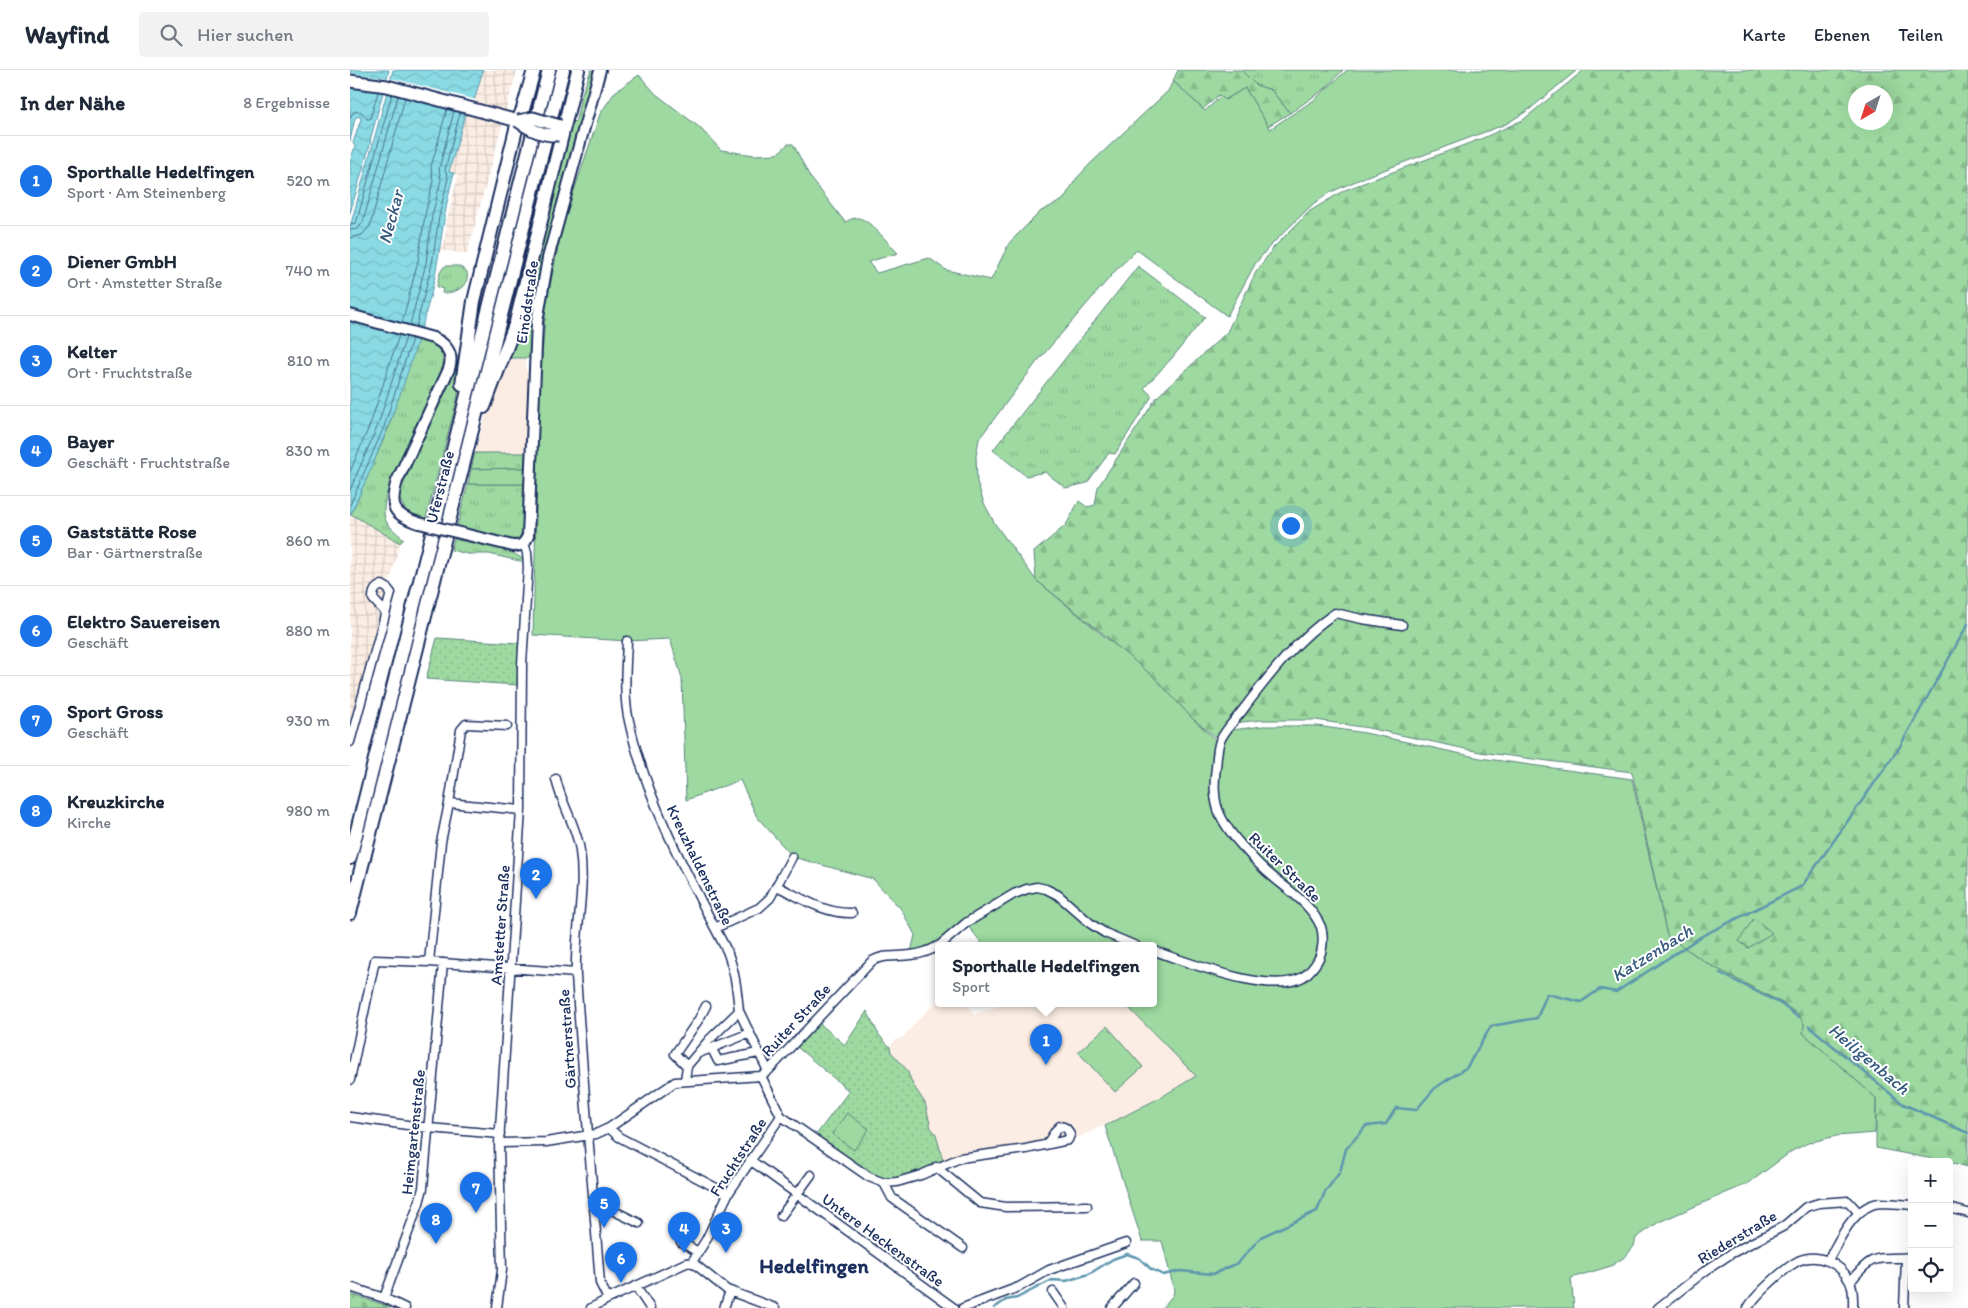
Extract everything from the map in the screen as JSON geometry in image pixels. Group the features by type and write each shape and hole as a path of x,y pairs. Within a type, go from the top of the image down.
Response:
{"highway":[{"path":"453,450 451,430 463,383 474,301 512,144 534,70"},
{"name":"Uferstraße","path":"350,858 548,70"},
{"name":"Uferstraße","path":"350,912 563,70"},
{"path":"471,431 482,417 514,328 560,131 578,70"}],"main road":[{"path":"350,81 387,86 518,121 533,118 560,131"}],"street":[{"name":"Einödstraße","path":"524,543 528,536 536,332 540,297 600,70"},
{"path":"350,315 428,337 446,346 450,353 451,362 397,481 392,499 393,506 398,514 419,523 513,546 520,546 524,543"},
{"name":"Amstetter Straße","path":"497,1308 502,1270 499,1143 521,810 522,664 528,562 524,543"},
{"path":"350,742 385,612"},
{"name":"Ruiter Straße","path":"1157,952 1238,978 1271,982 1293,981 1303,977 1312,969 1320,956 1323,943 1321,928 1312,912 1246,851 1217,810 1213,792 1220,740 1284,656 1318,624 1335,613 1402,625"},
{"name":"Kreuzhaldenstraße","path":"627,641 626,686 629,720 639,754 656,808 733,966 739,1011 750,1033"},
{"path":"429,962 437,872 461,730 466,724 507,726"},
{"name":"Gärtnerstraße","path":"556,779 560,796 579,842 582,875 576,973 600,1283 608,1299"},
{"path":"449,803 521,810"},
{"path":"716,928 759,908 770,898 792,857"},
{"path":"778,886 806,901 837,913 852,913"},
{"name":"Ruiter Straße","path":"944,942 966,923 1014,894 1037,887 1058,895 1090,924 1126,942"},
{"name":"Ruiter Straße","path":"499,1143 539,1143 589,1136 609,1128 668,1085 675,1082 764,1074 872,961 880,957 910,956 935,948"},
{"path":"350,1080 375,960 576,973"},
{"name":"Heimgartenstraße","path":"384,1298 423,1188 442,963"},
{"path":"687,1066 675,1054 699,1020 706,1006"},
{"path":"684,1080 687,1066 739,1011"},
{"path":"699,1053 750,1033"},
{"name":"Fruchtstraße","path":"692,1262 706,1240 728,1194 781,1116 750,1033"},
{"path":"712,1049 718,1061 758,1053"},
{"path":"781,1116 863,1173 884,1182 908,1180 960,1158 1026,1149 1047,1144"},
{"path":"350,1117 429,1128 500,1134"},
{"path":"609,1128 619,1137 728,1194"},
{"name":"Untere Heckenstraße","path":"750,1160 954,1308"},
{"path":"936,1167 980,1203 1006,1206 1087,1206"},
{"name":"Untere Heckenstraße","path":"780,1216 810,1175"},
{"path":"884,1182 892,1198 963,1248"},
{"name":"Riederstraße","path":"1658,1308 1705,1271 1732,1253 1784,1226 1806,1207 1819,1203 1848,1201 1859,1213"},
{"path":"1828,1260 1846,1227 1859,1213 1878,1203 1908,1204"},
{"path":"594,1208 614,1211 639,1224"},
{"path":"1953,1209 1968,1213"},
{"path":"681,1242 698,1252"},
{"path":"963,1308 1020,1287 1055,1268 1126,1243"},
{"path":"1850,1282 1867,1263 1874,1259 1908,1257"},
{"path":"1748,1308 1782,1272 1799,1261 1811,1258 1828,1260 1840,1269 1850,1282 1854,1299 1853,1308"},
{"path":"593,1308 608,1299 686,1263 692,1262 730,1291 775,1308"},
{"path":"1904,1308 1908,1267"},
{"path":"1112,1308 1134,1283"},
{"path":"350,1287 384,1298 405,1308"},
{"path":"636,1287 650,1308"},
{"path":"724,1308 730,1291"},
{"path":"1053,1292 1064,1308"}],"shaded area":[{"path":"483,70 517,70 467,254 439,250 440,246 444,246 447,221 458,175 449,172 466,112 473,104"},
{"path":"507,358 526,359 526,371 529,373 527,453 475,453 488,407"},
{"path":"351,514 400,543 350,729 350,516"},
{"path":"935,1004 935,1007 969,1007 974,1015 996,1007 1128,1007 1197,1076 1127,1115 1079,1137 944,1164 936,1134 931,1128 925,1103 913,1085 907,1070 891,1052 890,1047 894,1041 903,1037"}],"green space":[{"path":"591,70 596,71 540,278 533,315 530,358 507,358 569,123 573,123 576,120 581,96"},
{"path":"1178,70 1241,70 1256,85 1271,90 1290,113 1268,126 1245,88 1225,100 1219,95 1203,109 1173,81"},
{"path":"1241,70 1343,70 1326,88 1290,113 1271,90 1256,85"},
{"path":"1347,70 1577,70 1530,109 1506,124 1365,177 1331,192 1313,204 1268,248 1255,264 1227,316 1137,250 1117,269 1036,363 979,439 976,456 977,482 984,503 995,524 1036,580 1154,677 1192,718 1222,746 1232,730 1263,726 1317,726 1365,733 1480,758 1632,779 1667,936 1710,965 1782,1003 1799,1015 1804,1024 1803,1033 1876,1098 1875,1133 1836,1136 1808,1143 1792,1151 1749,1183 1659,1222 1636,1238 1634,1246 1626,1256 1611,1266 1571,1278 1574,1308 1162,1308 1173,1295 1174,1290 1162,1241 1142,1241 1105,1126 1163,1096 1196,1076 1128,1007 1157,1007 1157,942 981,942 966,923 944,942 935,942 935,947 910,956 915,935 901,909 873,879 793,857 757,817 740,780 686,800 682,678 670,639 627,641 533,635 539,394 546,305 563,223 600,114 615,92 639,75 656,94 699,127 721,150 754,155 777,154 788,144 793,144 810,177 845,222 856,218 861,219 878,232 898,253 868,262 877,273 929,258 946,270 991,280 1009,243 1041,211 1063,200 1076,179 1168,91 1173,81 1205,111 1221,96 1225,100 1245,88 1270,129 1314,100"},
{"path":"1584,70 1968,70 1968,1167 1953,1163 1953,1158 1928,1158 1876,1148 1876,1098 1803,1033 1804,1024 1782,1003 1710,965 1667,936 1632,772 1480,752 1368,728 1316,720 1261,720 1233,723 1220,741 1192,718 1106,636 1036,580 1034,552 1066,525 1079,501 1087,507 1095,505 1098,487 1157,397 1227,332 1256,272 1274,247 1310,211 1345,190 1483,138 1523,120"},
{"path":"445,266 459,266 467,272 464,286 456,291 442,293 443,289 437,287 440,273"},
{"path":"1138,266 1205,317 1172,358 1144,388 1152,396 1115,454 1109,453 1087,483 1066,488 1045,472 1026,476 993,450"},
{"path":"417,338 428,342 440,351 443,367 386,495 384,516 392,529 404,539 400,543 351,514 388,429"},
{"path":"456,365 463,366 457,400 426,518 407,513 398,496"},
{"path":"475,453 527,453 526,468 471,469"},
{"path":"526,468 526,484 468,484 471,469"},
{"path":"468,484 526,484 524,524 519,537 511,541 502,540 476,534 477,531 457,527"},
{"path":"454,539 504,550 520,557 524,562 489,554 468,554 451,550"},
{"path":"437,638 519,643 517,685 426,679"},
{"path":"1754,918 1772,933 1748,948 1739,941"},
{"path":"867,1011 879,1035 907,1070 913,1085 925,1103 931,1128 936,1134 944,1164 884,1183 813,1139 849,1091 797,1047 819,1023 845,1045"},
{"path":"1107,1026 1143,1067 1115,1092 1078,1052"},
{"path":"847,1113 869,1129 854,1150 832,1134"},
{"path":"350,1294 391,1307 391,1308 350,1308"}],"water":[{"path":"350,70 389,70 350,213 350,162 355,146 353,143 361,119 359,116 355,118 350,141"},
{"name":"Neckar","path":"393,70 483,70 473,104 466,112 449,172 454,173 447,202 435,275 416,348 386,433 350,516 350,227"}],"pier":[{"path":"350,73 395,79 477,100 467,114 350,86"}],"waterway":[{"name":"Katzenbach","path":"994,1308 1006,1300 1017,1298 1052,1280 1066,1281 1089,1274 1113,1259 1127,1254 1139,1258 1151,1269 1163,1275 1180,1271 1213,1274 1238,1263 1261,1237 1317,1211 1325,1192 1340,1172 1346,1149 1366,1126 1386,1124 1396,1108 1416,1110 1435,1088 1467,1067 1491,1026 1537,1018 1547,994 1581,1002 1600,989 1616,992 1702,936 1802,886 1899,748 1968,624"},
{"name":"Heiligenbach","path":"1720,973 1781,1004 1798,1017"},
{"name":"Heiligenbach","path":"1809,1026 1903,1104 1968,1133"}],"place":[{"name":"Diener GmbH","path":"536,899"},
{"name":"Sporthalle Hedelfingen","path":"1046,1065"},
{"name":"Sport Gross","path":"476,1213"},
{"name":"Gaststätte Rose","path":"604,1228"},
{"name":"Kreuzkirche","path":"436,1244"},
{"name":"Bayer","path":"684,1253"},
{"name":"Kelter","path":"726,1253"},
{"name":"Elektro Sauereisen","path":"621,1283"}],"district":[{"name":"Hedelfingen","path":"814,1265"}]}
